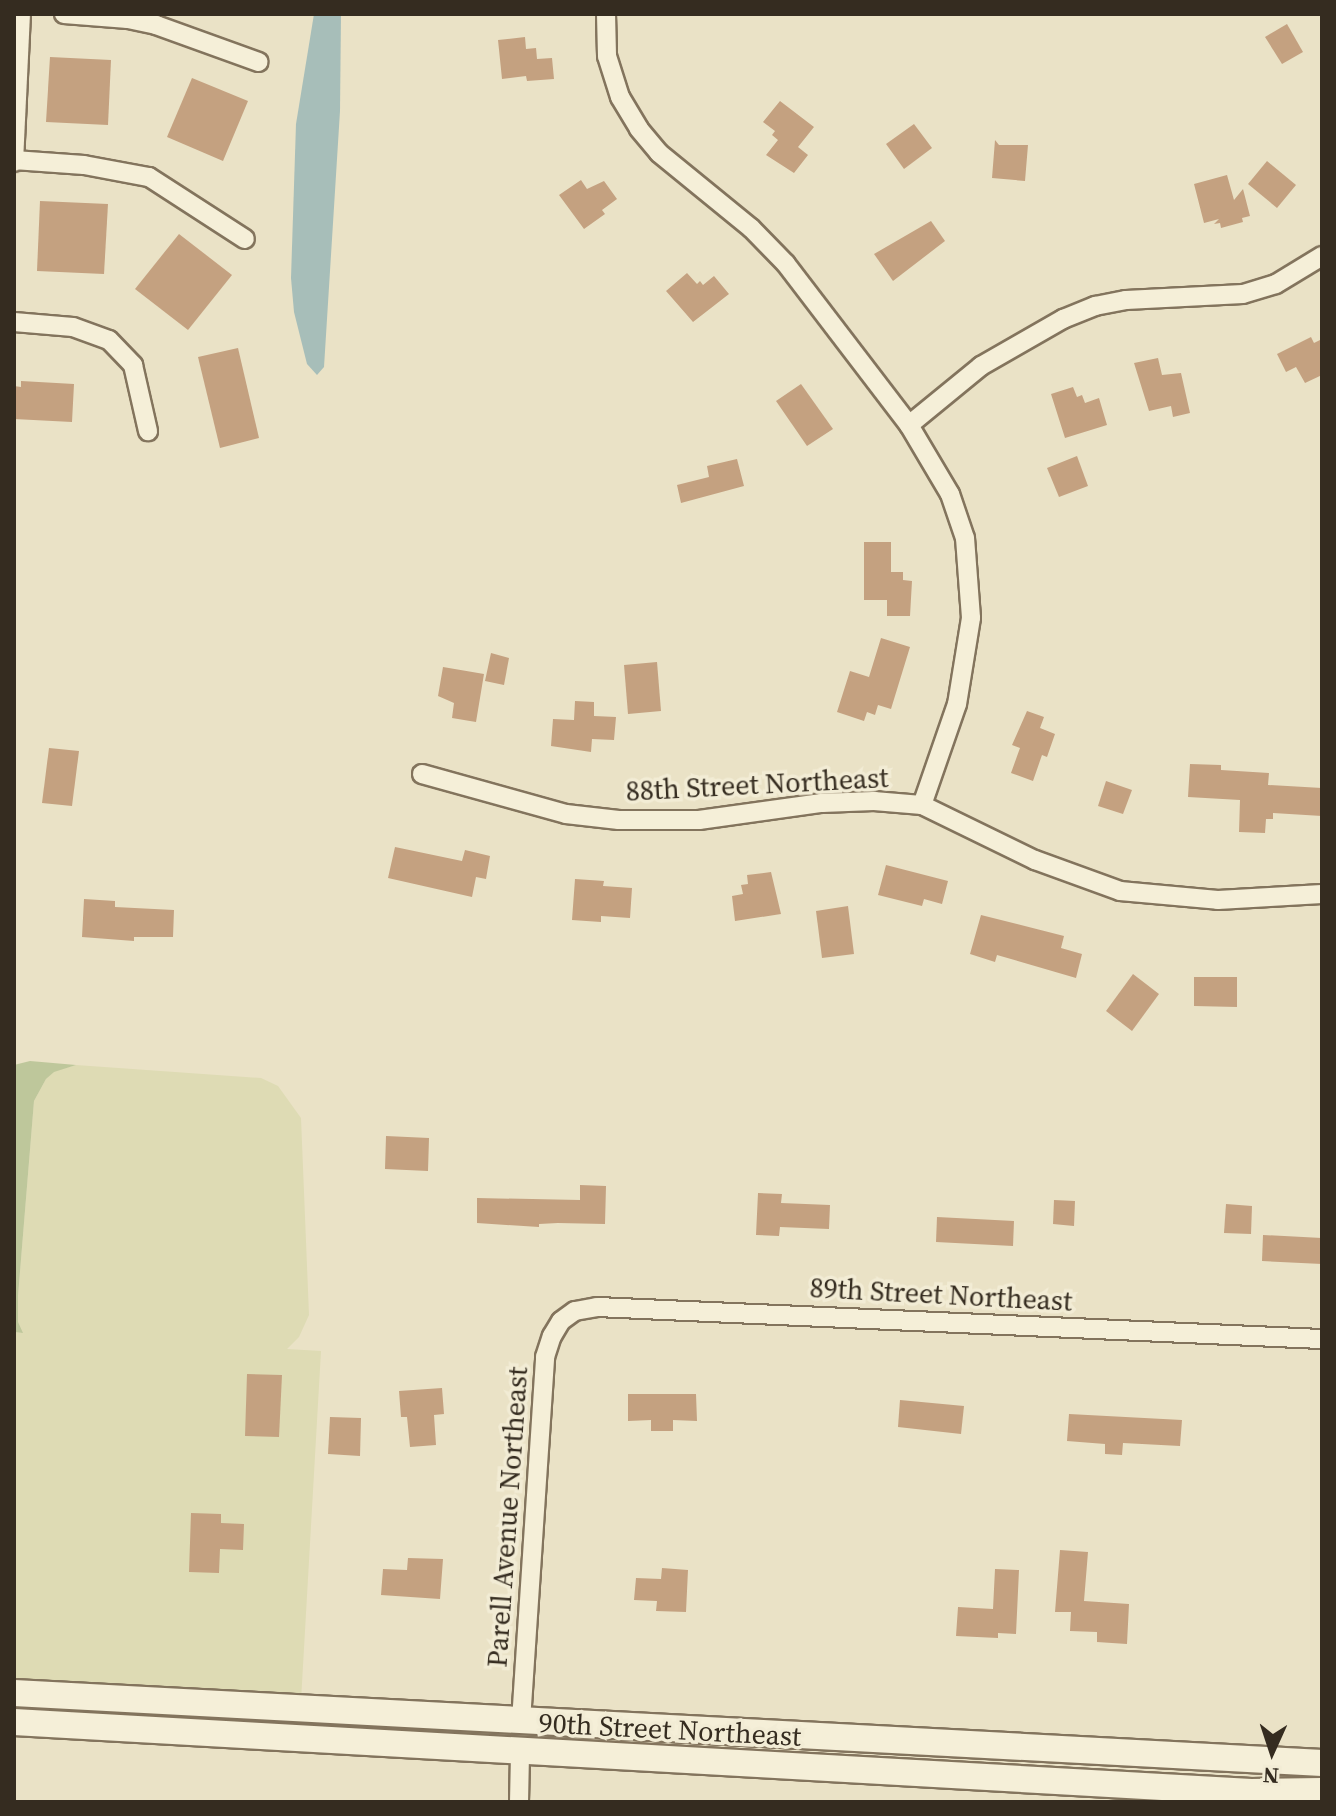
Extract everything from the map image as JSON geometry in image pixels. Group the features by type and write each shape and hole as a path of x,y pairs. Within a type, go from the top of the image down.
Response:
{"main road":[{"name":"90th Street Northeast","path":"14,1693 1322,1763"},
{"name":"90th Street Northeast","path":"14,1722 1251,1792 1322,1791"}],"street":[{"path":"21,14 14,161 84,165 149,177 245,239"},
{"path":"64,14 128,19 156,25 259,62"},
{"path":"606,14 607,56 620,97 639,129 659,153 745,222 786,264 909,425 950,494 965,538 971,618 957,704 922,805"},
{"path":"909,425 981,366 1063,319 1095,306 1126,300 1243,294 1276,284 1322,256"},
{"path":"14,322 73,327 109,340 133,365 148,431"},
{"name":"88th Street Northeast","path":"422,774 566,814 625,820 699,820 822,803 874,801 922,805 1035,860 1120,891 1218,900 1322,894"},
{"name":"89th Street Northeast","path":"561,1321 575,1311 597,1307 1322,1339"},
{"name":"Parell Avenue Northeast","path":"521,1721 545,1357 561,1321"},
{"path":"519,1802 520,1753"}],"shaded area":[{"path":"76,1065 261,1078 278,1086 301,1118 309,1315 299,1337 287,1349 321,1351 301,1701 14,1686 14,1332 22,1333 18,1323 18,1296 34,1101 54,1071"}],"green space":[{"path":"30,1061 76,1065 54,1072 46,1079 34,1101 18,1296 18,1322 23,1333 14,1332 14,1065"}],"water":[{"path":"314,14 341,14 340,111 324,367 317,375 307,364 294,312 291,278 296,124"}],"building":[{"path":"1287,24 1303,52 1282,64 1265,37"},
{"path":"525,37 526,49 536,48 537,59 552,58 554,79 527,81 526,76 502,79 498,40"},
{"path":"50,57 111,60 108,125 46,122"},
{"path":"192,78 248,101 223,161 167,137"},
{"path":"780,101 814,127 798,147 808,155 794,173 766,155 778,140 772,135 775,131 763,122"},
{"path":"914,124 932,148 904,169 886,144"},
{"path":"995,140 999,145 1028,145 1025,181 992,178"},
{"path":"1267,161 1296,185 1277,208 1248,184"},
{"path":"1227,175 1234,200 1243,189 1250,216 1242,218 1243,222 1221,228 1220,223 1214,224 1219,219 1204,223 1194,184"},
{"path":"581,180 587,189 604,181 617,199 602,210 605,214 584,229 559,195"},
{"path":"40,201 108,204 104,274 37,271"},
{"path":"931,221 945,241 893,281 874,254"},
{"path":"179,234 232,275 188,330 135,289"},
{"path":"687,273 697,284 700,281 703,285 714,276 729,294 693,322 666,291"},
{"path":"1311,337 1314,343 1322,339 1322,375 1305,383 1296,367 1286,372 1277,354"},
{"path":"238,348 259,438 220,448 198,357"},
{"path":"1158,358 1162,375 1181,373 1190,413 1173,417 1171,406 1149,411 1134,363"},
{"path":"21,381 74,384 72,422 14,419 14,386 21,387"},
{"path":"801,384 833,429 807,446 776,401"},
{"path":"1073,387 1077,397 1082,395 1085,403 1099,398 1107,425 1065,438 1051,394"},
{"path":"1077,456 1088,486 1059,497 1047,468"},
{"path":"737,459 744,486 681,503 677,485 709,477 707,466"},
{"path":"864,542 891,542 891,572 903,572 903,580 912,581 910,616 887,616 887,600 864,600"},
{"path":"881,638 910,647 891,709 878,705 875,715 867,712 864,721 837,712 850,671 869,677"},
{"path":"491,653 509,658 504,685 485,681"},
{"path":"657,662 661,711 628,714 624,665"},
{"path":"443,667 484,674 476,722 452,718 454,703 438,696"},
{"path":"575,701 594,702 594,716 616,717 614,740 592,739 591,752 551,746 553,719 574,720"},
{"path":"1027,711 1044,717 1040,728 1055,734 1047,757 1042,755 1033,781 1011,773 1020,748 1012,745"},
{"path":"49,748 79,751 72,806 42,803"},
{"path":"1190,764 1221,765 1221,770 1269,773 1268,785 1322,788 1322,816 1273,813 1273,819 1266,819 1265,833 1239,832 1240,800 1188,797"},
{"path":"1106,781 1132,790 1123,814 1098,806"},
{"path":"395,847 462,861 465,850 490,856 486,879 476,877 472,897 388,878"},
{"path":"886,865 948,881 942,904 924,899 922,906 878,895"},
{"path":"771,872 781,914 735,921 732,896 743,894 741,885 748,884 747,875"},
{"path":"575,879 604,881 603,886 632,888 630,918 601,916 601,922 572,920"},
{"path":"84,899 115,901 115,907 174,910 173,937 134,937 134,941 82,937"},
{"path":"848,906 854,954 822,958 816,911"},
{"path":"981,915 1064,936 1061,948 1082,954 1076,978 997,955 995,962 970,954"},
{"path":"1133,974 1159,994 1132,1031 1106,1011"},
{"path":"1194,977 1237,977 1237,1007 1194,1006"},
{"path":"386,1136 429,1138 428,1171 385,1169"},
{"path":"580,1185 606,1186 605,1224 558,1223 539,1224 539,1227 477,1223 477,1198 580,1200"},
{"path":"758,1193 782,1194 781,1203 830,1205 829,1229 780,1227 779,1236 756,1235"},
{"path":"1054,1200 1075,1201 1074,1226 1053,1224"},
{"path":"1226,1204 1252,1206 1251,1234 1224,1233"},
{"path":"937,1217 1014,1221 1013,1246 936,1242"},
{"path":"1263,1235 1322,1238 1322,1264 1262,1261"},
{"path":"247,1374 282,1375 279,1437 245,1436"},
{"path":"442,1388 444,1414 434,1415 436,1445 410,1447 407,1417 401,1417 399,1391"},
{"path":"628,1394 696,1394 697,1421 673,1420 673,1431 651,1431 651,1420 628,1421"},
{"path":"900,1400 964,1406 961,1434 898,1427"},
{"path":"1069,1414 1182,1420 1180,1446 1123,1443 1122,1455 1105,1454 1105,1444 1067,1441"},
{"path":"330,1417 361,1418 360,1456 328,1454"},
{"path":"191,1513 221,1514 221,1523 244,1524 243,1550 220,1549 219,1573 189,1572"},
{"path":"1060,1550 1088,1552 1084,1601 1129,1604 1127,1644 1097,1642 1097,1632 1070,1631 1071,1612 1055,1612"},
{"path":"408,1558 443,1559 440,1599 381,1595 383,1569 407,1570"},
{"path":"662,1568 688,1570 686,1612 656,1611 657,1601 634,1600 636,1578 661,1579"},
{"path":"995,1569 1019,1570 1016,1634 998,1633 998,1638 956,1636 958,1607 993,1609"}]}
